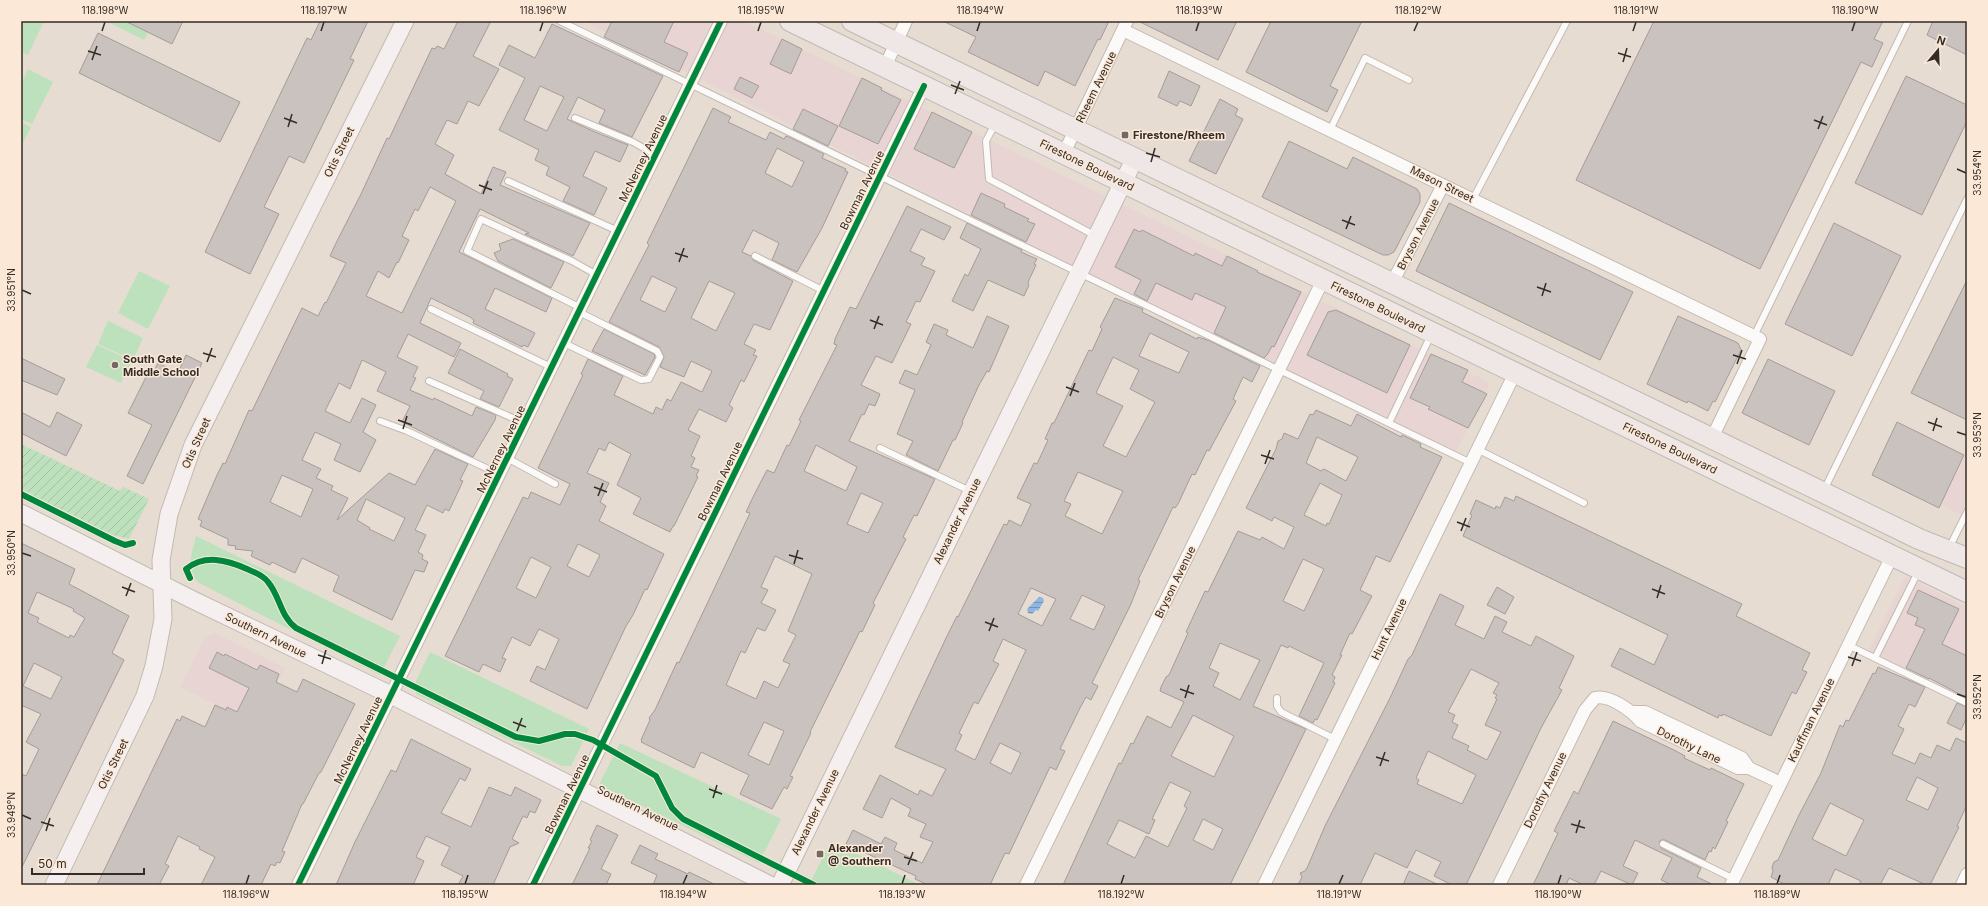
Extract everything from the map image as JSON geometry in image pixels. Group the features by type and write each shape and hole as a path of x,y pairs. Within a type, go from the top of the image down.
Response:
{"main road":[{"name":"Firestone Boulevard","path":"790,21 1967,592"},
{"path":"852,21 1076,128 1919,539 1967,558"}],"street":[{"name":"Otis Street","path":"54,885 145,696 154,666 162,619 161,560 169,514 193,445 405,21"},
{"name":"McNerney Avenue","path":"298,885 721,21"},
{"path":"885,67 906,21"},
{"name":"Mason Street","path":"1125,25 1330,130 1757,337"},
{"name":"Rheem Avenue","path":"1064,153 1125,25"},
{"name":"Bowman Avenue","path":"533,885 924,86"},
{"name":"Alexander Avenue","path":"780,885 1135,158"},
{"name":"Bryson Avenue","path":"1392,283 1443,185"},
{"name":"Bryson Avenue","path":"1026,885 1323,280"},
{"path":"1712,438 1757,337"},
{"name":"Hunt Avenue","path":"1264,885 1515,373"},
{"name":"Southern Avenue","path":"21,513 162,584 391,695 770,885"},
{"name":"Kauffman Avenue","path":"1732,882 1892,556"},
{"name":"Dorothy Lane","path":"1595,698 1604,698 1633,712 1645,712 1659,718 1742,758 1749,768 1781,783"},
{"name":"Dorothy Avenue","path":"1499,885 1585,710 1595,698"},
{"path":"1962,885 1967,874"}],"lane":[{"path":"560,21 1471,463"},
{"path":"1472,199 1567,21"},
{"path":"1757,337 1908,21"},
{"path":"1330,130 1365,58 1409,80"},
{"path":"575,118 656,155"},
{"path":"997,121 986,142 989,178 1097,236"},
{"path":"508,181 618,231"},
{"path":"1823,492 1967,199"},
{"path":"564,343 640,380 648,379 660,358 657,351 467,251 482,218 572,261 597,275"},
{"path":"755,256 824,291"},
{"path":"431,309 551,368"},
{"path":"1389,423 1432,333"},
{"path":"428,381 524,423"},
{"path":"380,421 407,431 499,474"},
{"path":"880,448 972,492"},
{"path":"1477,449 1584,503"},
{"path":"507,458 555,484"},
{"path":"1948,551 1967,512"},
{"path":"1874,658 1919,569"},
{"path":"1848,645 1967,703"},
{"path":"1277,698 1277,706 1281,712 1335,739"},
{"path":"1663,844 1732,882"}],"shaded area":[{"path":"584,21 744,21 1490,383 1453,458"},
{"path":"1967,453 1967,517 1941,505"},
{"path":"1905,577 1967,607 1967,700 1868,652"},
{"path":"215,633 285,668 256,725 180,687 204,639"}],"green space":[{"path":"21,21 44,21 28,55 21,52"},
{"path":"106,21 134,21 133,25 148,33 144,40"},
{"path":"28,69 53,82 32,124 21,119 21,84"},
{"path":"21,122 31,127 21,147"},
{"path":"139,271 170,286 148,329 118,313"},
{"path":"108,321 143,338 133,360 98,344"},
{"path":"97,345 132,361 121,383 86,367"},
{"path":"21,444 120,491 123,487 149,499 129,539 113,535 21,489"},
{"path":"196,536 400,636 380,675 199,583 192,572 191,566"},
{"path":"430,652 589,729 571,766 562,766 416,694 416,681"},
{"path":"620,743 781,819 759,863 599,785"},
{"path":"831,841 920,885 809,885"}],"water":[{"path":"1039,597 1043,598 1044,601 1038,611 1036,610 1032,614 1028,613 1027,609"}],"building":[{"path":"125,21 183,21 172,44"},
{"path":"320,21 368,21 350,59 354,60 304,163 289,156 264,207 279,214 250,274 205,252 307,38 311,40"},
{"path":"458,21 491,21 473,56 499,69 479,106 468,101 457,124 447,120 435,144 454,155 445,174 481,194 493,167 506,172 500,185 590,223 573,256 525,234 529,233 480,209 459,252 552,298 546,312 495,288 485,309 535,333 528,347 523,345 522,347 473,323 474,320 470,317 431,298 420,323 461,343 454,357 408,334 397,357 418,367 413,377 416,378 410,390 433,400 434,398 472,416 476,407 496,415 495,420 473,457 402,422 410,406 377,391 386,372 362,360 350,389 339,383 325,411 350,423 362,398 376,405 363,432 376,440 360,472 334,460 341,444 315,432 302,460 321,469 316,478 333,486 331,490 348,498 337,520 389,473 415,485 435,449 468,464 460,480 463,481 449,511 445,509 443,513 427,505 415,530 426,535 418,552 423,555 422,559 428,562 424,572 415,570 392,620 333,591 339,576 302,558 295,573 272,562 270,565 251,556 253,551 235,549 236,546 228,545 228,539 200,526 202,521 198,519 217,475 223,463 225,464 249,410 252,411 302,308 318,316 325,302 326,303 346,263 330,256 336,243 387,138 389,139 432,48 435,49 437,46 444,49","holes":["430,187 456,201 402,313 366,296 378,271 389,278 397,262 398,263 409,240 402,236 415,209 418,211","282,475 313,489 301,517 270,502","366,499 405,518 394,541 369,529 370,528 357,520"]},
{"path":"612,21 674,21 664,42 688,53 679,72 604,37"},
{"path":"943,21 1109,21 1100,40 1098,39 1075,86 1045,71 1038,86 968,52 976,37"},
{"path":"1138,21 1237,21 1218,60"},
{"path":"1271,21 1362,21 1330,86 1338,90 1327,112 1246,72"},
{"path":"1654,21 1883,21 1874,39 1883,43 1872,67 1861,62 1760,269 1576,180"},
{"path":"1933,21 1967,21 1967,55 1927,35"},
{"path":"552,24 663,76 632,137 599,123 605,110 578,97 567,119 628,145 620,162 595,151 583,176 607,188 594,215 563,201 570,187 546,175 549,167 535,160 539,150 499,130 525,78 499,65 509,45 535,58","holes":["540,86 564,97 547,131 524,120"]},
{"path":"98,33 240,102 220,142 79,73"},
{"path":"782,39 802,49 791,74 770,64"},
{"path":"1169,71 1200,86 1191,106 1180,101 1177,106 1158,97"},
{"path":"1906,76 1967,105 1967,121 1922,215 1855,183"},
{"path":"740,77 759,86 752,98 734,89"},
{"path":"862,78 901,100 878,144 839,126"},
{"path":"1220,99 1238,109 1235,115 1243,119 1216,174 1189,161"},
{"path":"713,108 731,117 728,122 766,140 770,132 784,139 786,136 789,137 824,154 822,158 846,169 845,171 848,172 822,228 797,272 772,260 779,243 753,230 742,252 751,256 753,260 793,281 770,330 754,324 744,344 756,350 753,355 757,356 744,382 741,380 729,405 733,408 726,422 699,409 688,430 700,436 691,456 695,458 691,467 699,470 696,476 698,477 670,532 633,514 641,498 617,485 631,454 609,442 605,451 599,448 587,473 609,483 600,502 606,506 599,521 664,554 647,590 645,589 633,615 626,626 587,709 530,681 537,666 545,670 559,639 539,629 530,646 512,637 502,658 506,659 500,672 483,664 479,672 445,656 523,497 528,499 531,492 560,505 570,484 538,468 583,375 581,374 588,359 623,376 614,395 653,414 656,407 662,410 667,399 671,401 681,382 702,392 712,371 691,361 684,377 660,367 664,357 659,347 609,322 649,245 647,243","holes":["777,148 804,162 792,187 765,173","652,276 677,288 665,312 640,300","709,281 735,293 716,331 691,318","578,544 600,555 589,577 567,566","531,557 551,567 536,598 516,588"]},
{"path":"803,109 838,126 828,146 793,129"},
{"path":"932,112 972,132 954,168 914,149"},
{"path":"1289,141 1347,169 1353,157 1417,189 1420,194 1420,202 1394,252 1388,255 1383,255 1262,197"},
{"path":"981,193 1005,204 1004,207 1029,219 1027,221 1035,224 1026,242 971,215"},
{"path":"1449,203 1633,292 1600,360 1416,271"},
{"path":"907,206 951,227 944,240 921,229 910,251 925,258 921,265 935,271 920,302 916,301 906,322 911,324 892,363 876,356 861,385 880,394 875,406 869,404 864,415 862,414 849,441 935,479 917,516 914,515 903,537 906,539 873,603 875,605 862,632 860,631 810,732 811,733 790,776 793,777 787,789 784,787 772,809 740,794 749,775 701,752 694,768 641,742 641,740 650,720 649,718 655,710 677,662 679,663 750,513 746,512 753,497 767,470 774,473 787,445 789,446 801,421 799,420 837,345 834,344 835,339 850,307 856,309","holes":["816,445 857,467 846,491 804,471","861,493 883,503 868,533 847,524","775,556 812,574 788,631 796,635 783,661 790,664 778,688 764,681 756,699 726,685 741,651 745,653 757,628 765,631 776,610 761,603 768,590 761,587","764,722 784,731 769,765 748,755"]},
{"path":"967,223 1037,259 1024,296 988,280 973,311 952,301 965,274 968,276 981,249 960,238"},
{"path":"1834,223 1901,256 1852,356 1785,324"},
{"path":"1134,229 1140,232 1142,230 1194,256 1195,253 1222,266 1227,256 1258,271 1257,272 1301,292 1274,347 1272,346 1267,355 1264,358 1214,333 1226,307 1195,293 1192,300 1156,283 1147,301 1134,294 1141,280 1115,267"},
{"path":"513,239 564,262 551,288 498,261 494,253 501,250 499,244"},
{"path":"1967,280 1967,420 1911,393"},
{"path":"1115,298 1143,309 1142,312 1197,339 1198,337 1210,341 1260,366 1252,382 1243,377 1233,399 1236,401 1209,451 1207,450 1195,475 1192,474 1178,504 1175,508 1173,507 1138,580 1140,581 1131,604 1092,683 1098,686 1091,700 1086,697 1080,708 1060,749 1065,751 1056,770 1050,767 1009,854 1005,853 990,885 928,885 915,879 916,876 846,844 853,830 881,844 885,837 897,843 894,850 922,863 933,842 920,837 926,824 908,816 911,809 891,798 882,818 863,809 880,775 918,795 920,790 932,796 946,769 895,747 947,636 1004,524 1007,525 1009,520 1021,526 1031,504 1017,498 1034,463 1037,464 1048,440 1045,439 1052,423 1054,423 1089,350 1092,351 1102,329 1100,327","holes":["1150,333 1189,352 1179,373 1139,356","1113,357 1139,370 1130,389 1155,402 1126,457 1103,446 1123,406 1096,393","1078,472 1123,491 1102,534 1065,516 1071,504 1064,501","1031,588 1056,599 1042,626 1018,614","1082,595 1105,606 1094,630 1070,619","1003,639 1026,650 975,760 955,750 962,735 959,733 974,702 978,704 999,664 993,661","1000,743 1021,753 1011,774 990,763"]},
{"path":"1336,310 1410,345 1387,393 1307,355 1328,312"},
{"path":"987,316 1009,326 989,372 987,371 979,385 955,440 953,440 938,471 906,455 913,441 897,434 915,390 899,383 905,370 917,375 931,345 926,342 934,324 948,330 946,335 973,348"},
{"path":"1678,316 1738,343 1741,350 1715,402 1713,401 1708,411 1647,384"},
{"path":"604,329 654,354 655,357 645,375 592,351"},
{"path":"460,349 508,374 507,376 513,379 499,407 480,399 484,391 448,373"},
{"path":"1431,354 1468,370 1462,382 1487,394 1468,428 1428,409 1430,407 1410,398"},
{"path":"186,355 202,363 143,484 127,476 152,425 128,413 150,369 154,371 158,363 178,373"},
{"path":"21,358 65,379 57,395 21,380"},
{"path":"1768,359 1835,391 1809,445 1742,413"},
{"path":"1316,410 1351,426 1357,414 1401,437 1402,435 1421,444 1420,447 1442,457 1390,562 1376,556 1360,590 1372,596 1352,634 1350,633 1340,655 1342,655 1332,675 1335,677 1333,682 1335,683 1317,720 1315,719 1313,723 1299,716 1324,663 1289,646 1288,648 1281,645 1253,706 1306,729 1230,885 1063,885 1119,763 1121,764 1131,743 1133,744 1147,716 1171,728 1184,702 1160,691 1161,687 1166,677 1169,675 1188,633 1186,632 1205,591 1208,592 1238,531 1260,540 1262,537 1284,549 1294,527 1274,517 1272,521 1246,508 1276,449 1278,441 1282,439 1284,433 1298,439 1310,414 1313,415","holes":["1317,437 1358,457 1346,481 1324,469 1321,471 1306,463","1320,483 1342,495 1329,524 1327,523 1326,526 1304,515","1303,559 1324,569 1304,611 1283,601","1220,643 1260,660 1240,700 1213,686 1219,673 1209,668","1193,715 1234,736 1214,777 1171,756","1170,782 1191,792 1184,806 1187,808 1168,847 1146,836 1135,858 1107,844 1119,820 1149,834 1155,820 1152,819","1203,819 1223,829 1213,850 1193,840"]},
{"path":"21,412 50,427 57,412 82,425 66,456 21,433"},
{"path":"1897,422 1964,455 1939,508 1872,475"},
{"path":"1516,496 1742,604 1736,616 1810,653 1802,670 1807,672 1796,694 1792,692 1771,736 1723,714 1722,716 1719,715 1718,718 1611,666 1620,648 1654,665 1668,635 1463,536 1472,515 1470,514 1476,500 1495,509 1496,506 1500,508 1505,497 1514,501"},
{"path":"21,543 75,569 69,584 129,616 112,653 124,660 21,869 21,774 26,776 39,749 26,742 41,714 21,705","holes":["37,592 74,609 73,611 85,618 74,637 70,635 69,638 37,622 39,618 28,613","34,663 62,677 51,699 23,686"]},
{"path":"1497,587 1514,597 1505,614 1487,605"},
{"path":"1918,590 1959,609 1942,644 1967,656 1967,698 1906,668 1925,629 1915,625 1918,618 1907,613"},
{"path":"1440,594 1464,606 1455,625 1484,639 1495,616 1507,622 1502,632 1531,646 1536,636 1574,656 1559,688 1562,690 1541,728 1466,885 1452,885 1434,876 1441,862 1416,850 1407,868 1375,853 1360,885 1298,885 1302,877 1300,873 1305,871 1307,868 1325,826 1390,698 1408,659 1412,655","holes":["1471,669 1499,683 1493,693 1497,695 1495,698 1497,699 1485,725 1501,732 1487,760 1467,750 1469,746 1452,738 1458,725 1452,722 1455,715 1448,712","1428,751 1476,775 1462,804 1417,784 1419,780 1416,778"]},
{"path":"217,652 224,656 225,654 257,670 260,665 279,674 276,682 297,692 303,679 355,704 321,772 319,773 302,804 282,851 285,852 280,863 277,862 275,866 271,864 261,885 201,885 215,857 199,849 200,847 178,836 165,864 169,866 159,885 97,885 177,719 180,721 182,716 205,727 215,705 226,710 227,707 237,712 249,688 209,668"},
{"path":"1878,667 1925,687 1915,707 1909,704 1898,726 1904,729 1892,754 1915,764 1920,753 1931,758 1937,745 1950,751 1956,738 1967,743 1967,805 1957,826 1959,827 1930,885 1926,885 1889,868 1880,885 1859,885 1861,881 1835,869 1828,885 1786,885 1771,877 1774,862 1778,860 1821,773 1840,725 1843,727 1846,720 1849,721 1873,673 1875,674","holes":["1917,777 1938,788 1928,810 1906,800","1830,803 1864,820 1846,856 1812,839"]},
{"path":"1957,703 1967,707 1967,717 1961,730 1947,723"},
{"path":"1613,721 1676,751 1685,756 1684,758 1710,770 1711,768 1744,784 1726,821 1728,822 1715,849 1713,847 1711,852 1709,851 1705,860 1665,840 1661,840 1659,842 1661,848 1701,868 1697,877 1714,885 1672,885 1661,880 1672,858 1635,840 1623,866 1638,873 1632,885 1601,871 1594,885 1584,885 1569,878 1566,885 1533,885 1558,833 1554,831 1574,791 1578,794"},
{"path":"411,739 471,769 465,781 460,778 441,813 471,827 489,787 511,796 515,787 541,800 535,813 530,811 527,818 523,816 512,839 519,843 510,847 493,885 458,885 463,876 441,865 450,847 426,836 416,857 424,861 413,885 336,885 355,842 391,770 396,772"},
{"path":"597,825 618,835 601,869 611,874 606,885 572,885 590,848 588,848 592,841 590,840"},
{"path":"640,845 658,854 655,859 688,874 689,872 716,885 653,885 657,875 631,863"},
{"path":"1409,871 1439,885 1403,885"}],"cycle path":[{"path":"298,885 721,21"},
{"path":"533,885 924,86"},
{"path":"21,494 115,541 125,545 133,543"},
{"path":"190,578 186,569 193,564 208,560 232,563 264,577 275,593 283,612 296,628 516,737 539,741 565,734 575,734 593,740 656,776 672,808 683,819 814,885"}],"place":[{"name":"Firestone/Rheem","path":"1125,135"},
{"name":"South Gate Middle School","path":"115,365"},
{"name":"Alexander @ Southern","path":"820,854"}]}
